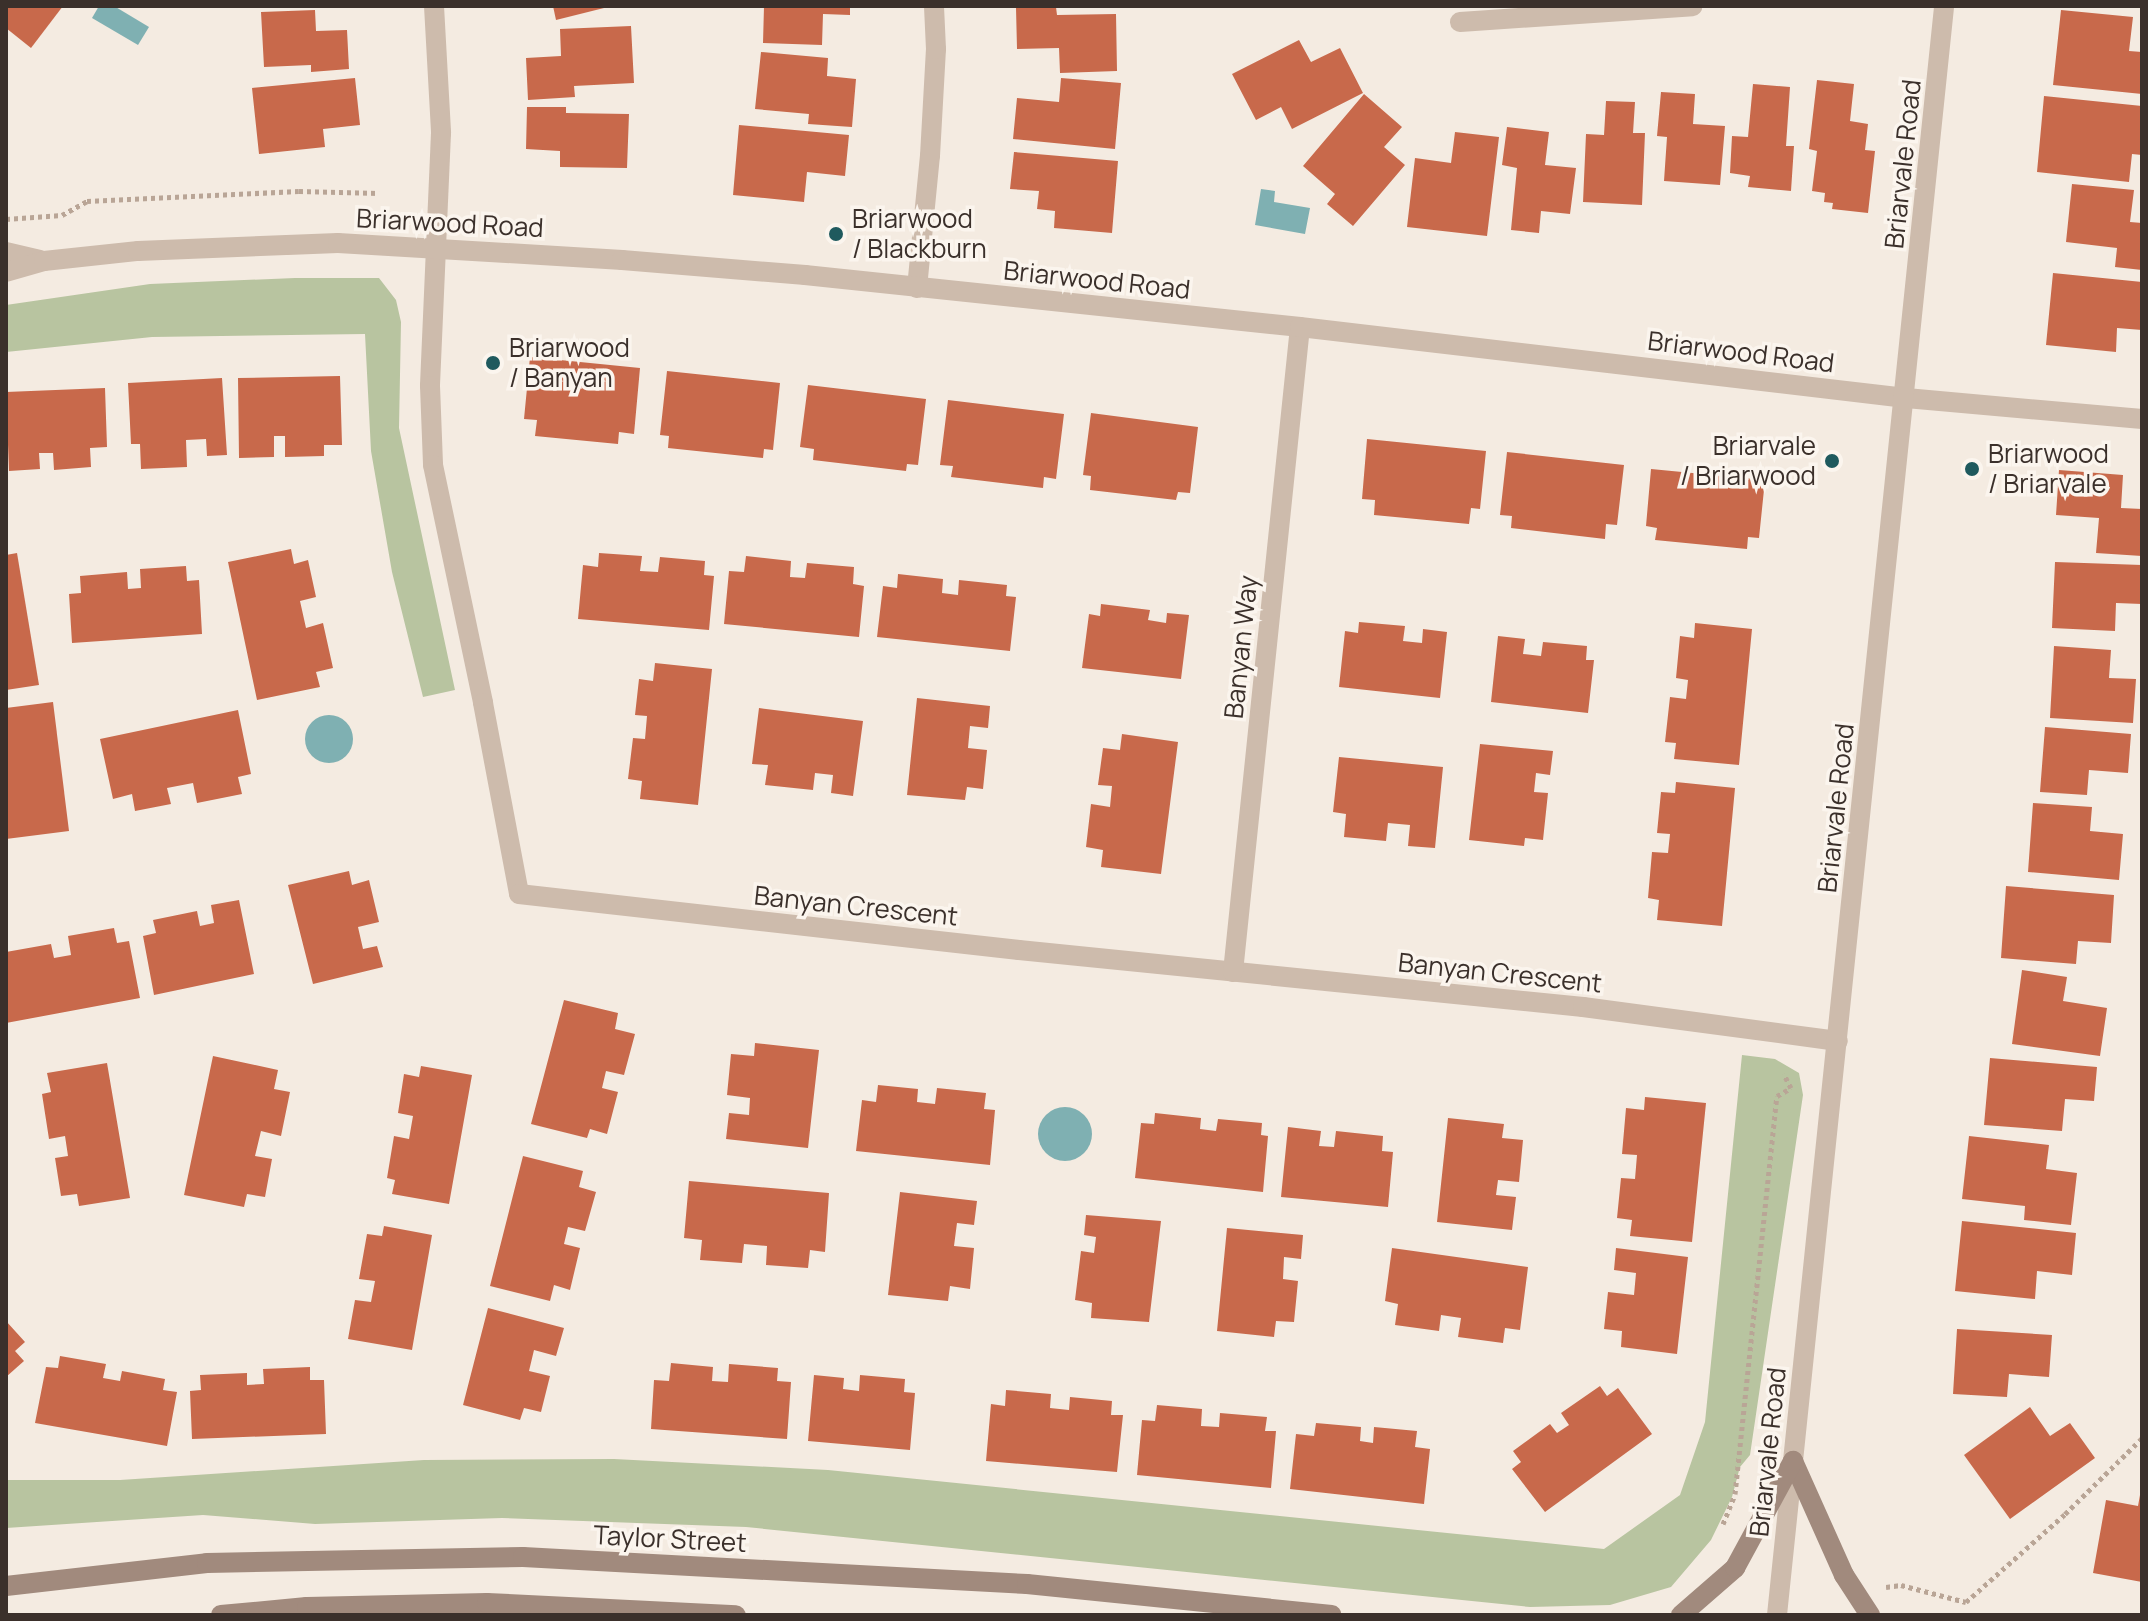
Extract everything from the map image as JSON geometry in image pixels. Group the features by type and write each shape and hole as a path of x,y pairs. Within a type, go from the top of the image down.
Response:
{"main road":[{"path":"1681,1615 1735,1568 1793,1461"},
{"path":"1793,1461 1844,1575 1870,1615"},
{"name":"Taylor Street","path":"6,1586 207,1563 523,1557 1027,1584 1331,1615"},
{"path":"6,1576 49,1580"},
{"path":"221,1615 307,1607 487,1603 736,1615"}],"street":[{"path":"434,6 441,133 438,248"},
{"path":"917,288 930,156 936,49 934,6"},
{"path":"1460,22 1692,6"},
{"name":"Briarvale Road","path":"1777,1615 1906,398 1944,6"},
{"name":"Briarwood Road","path":"6,272 44,261 138,251 307,244 438,248 622,260 1300,327 1906,398 2142,419"},
{"name":"Banyan Crescent","path":"438,248 430,386 433,465 519,894 1598,1009 1838,1041"},
{"name":"Briarwood Road","path":"6,252 44,261"},
{"name":"Banyan Way","path":"1233,972 1300,327"}],"path":[{"path":"6,219 62,215 87,201 299,191 379,193"},
{"path":"1718,1539 1735,1494 1777,1096 1791,1088 1784,1074"},
{"path":"1893,1585 1966,1602 2065,1514 2142,1438"}],"green space":[{"path":"379,278 396,300 401,322 399,428 455,690 423,697 392,572 371,451 365,334 152,337 6,352 6,305 150,284"},
{"path":"1742,1055 1775,1059 1799,1073 1803,1095 1750,1455 1740,1467 1732,1497 1711,1540 1671,1587 1610,1605 1530,1607 746,1527 502,1518 315,1524 203,1515 6,1528 6,1480 120,1480 424,1460 614,1459 828,1470 1604,1549 1680,1495 1705,1422"}],"water":[{"path":"99,6 114,6 149,27 138,45 92,18"},
{"path":"1261,189 1275,191 1274,202 1310,208 1305,234 1255,225"},
{"path":"329,715 346,722 353,739 346,756 329,763 312,756 305,739 312,722"},
{"path":"1065,1107 1084,1115 1092,1134 1084,1153 1065,1161 1046,1153 1038,1134 1046,1115"}],"building":[{"path":"6,6 63,6 31,48 6,28"},
{"path":"553,6 608,6 608,7 556,20"},
{"path":"764,6 850,6 850,15 823,14 822,45 763,43"},
{"path":"1056,7 1057,15 1116,14 1117,71 1060,73 1059,48 1017,49 1016,8"},
{"path":"315,10 316,31 347,30 349,69 311,72 311,65 264,67 261,12"},
{"path":"2061,10 2133,17 2129,51 2142,52 2142,94 2053,85"},
{"path":"631,26 634,83 574,86 575,97 528,100 526,58 561,56 560,29"},
{"path":"1299,40 1311,62 1340,48 1363,93 1292,129 1281,107 1256,120 1232,74"},
{"path":"761,52 828,58 827,76 856,79 852,127 808,124 809,114 755,109"},
{"path":"355,78 360,125 323,129 325,147 259,154 252,88"},
{"path":"1061,78 1121,83 1115,149 1013,139 1017,98 1059,102"},
{"path":"1817,80 1854,84 1850,121 1868,124 1865,150 1875,151 1868,213 1832,209 1833,203 1824,202 1825,193 1812,191 1817,151 1809,149"},
{"path":"1753,84 1790,87 1786,146 1794,146 1791,191 1748,187 1750,176 1730,173 1732,136 1748,137"},
{"path":"1661,92 1695,94 1693,124 1725,126 1720,185 1664,181 1667,137 1657,136"},
{"path":"1364,94 1402,127 1384,147 1405,165 1353,226 1327,204 1335,194 1303,166"},
{"path":"2044,96 2142,106 2142,155 2132,154 2129,182 2037,172"},
{"path":"1606,101 1635,102 1633,133 1645,133 1642,205 1583,202 1586,134 1604,135"},
{"path":"527,107 566,107 566,113 629,114 627,168 560,167 560,151 526,149"},
{"path":"739,125 849,135 845,176 807,172 804,202 733,195"},
{"path":"1507,127 1549,132 1545,165 1576,168 1570,214 1541,211 1539,233 1511,230 1517,168 1502,165"},
{"path":"1455,132 1499,137 1487,236 1407,227 1415,158 1451,163"},
{"path":"1014,152 1118,161 1112,233 1054,228 1055,211 1037,209 1039,191 1010,189"},
{"path":"2072,184 2134,190 2130,222 2142,223 2142,270 2115,267 2117,248 2066,242"},
{"path":"2053,273 2142,282 2142,330 2117,328 2116,352 2046,345"},
{"path":"530,357 640,368 634,434 619,432 618,444 535,436 537,420 524,419"},
{"path":"667,371 780,383 773,450 764,449 763,458 668,448 669,436 660,435"},
{"path":"340,376 342,445 324,445 324,456 285,457 285,436 274,436 274,457 239,458 238,378"},
{"path":"222,378 227,455 207,456 206,439 186,440 187,467 141,469 140,444 131,444 128,383"},
{"path":"808,385 926,399 918,465 907,464 906,471 813,460 814,449 800,447"},
{"path":"105,388 107,447 90,448 91,467 54,470 53,453 39,453 40,469 9,471 6,392"},
{"path":"948,400 1064,414 1056,479 1044,477 1043,488 951,477 953,466 940,465"},
{"path":"1091,413 1198,427 1190,493 1178,492 1176,500 1090,490 1091,476 1083,475"},
{"path":"1367,439 1486,451 1480,509 1471,508 1469,524 1374,515 1375,500 1362,499"},
{"path":"1507,452 1624,465 1617,525 1606,524 1605,539 1511,528 1512,516 1500,515"},
{"path":"1651,469 1765,480 1759,538 1748,537 1747,549 1655,540 1657,528 1646,526"},
{"path":"2059,470 2123,475 2121,508 2142,509 2142,556 2096,553 2099,518 2056,515"},
{"path":"291,549 294,564 308,560 316,597 300,601 306,628 323,623 333,668 316,672 320,687 257,700 228,562"},
{"path":"17,553 39,685 6,690 6,555"},
{"path":"599,553 642,556 640,571 658,572 660,557 705,561 704,575 714,576 709,630 578,619 583,565 598,567"},
{"path":"746,556 791,561 790,577 805,578 807,563 854,567 853,584 864,586 859,637 724,624 729,571 744,572"},
{"path":"2055,562 2142,565 2142,604 2116,603 2115,631 2052,628"},
{"path":"186,566 187,581 199,580 202,634 72,643 69,594 81,593 80,576 127,572 128,589 141,588 140,569"},
{"path":"898,574 943,579 942,593 958,595 959,580 1007,585 1006,596 1016,597 1010,651 877,637 883,586 897,588"},
{"path":"1101,604 1150,610 1148,620 1166,623 1167,613 1189,615 1181,679 1082,668 1089,614 1100,616"},
{"path":"1359,622 1405,626 1403,641 1422,643 1423,629 1447,632 1440,698 1339,687 1345,631 1358,633"},
{"path":"1695,623 1752,629 1739,765 1674,759 1676,743 1665,742 1670,697 1686,699 1688,680 1676,678 1680,636 1694,638"},
{"path":"1498,636 1525,639 1523,654 1541,656 1543,642 1587,646 1586,660 1594,660 1588,713 1491,702"},
{"path":"2054,646 2111,650 2109,678 2136,679 2133,723 2050,718"},
{"path":"655,663 712,669 698,805 640,799 642,781 628,779 633,738 645,739 647,716 635,715 639,679 653,681"},
{"path":"917,698 990,706 988,728 970,726 968,748 987,750 983,789 967,787 965,800 907,795"},
{"path":"53,702 69,831 6,839 6,708"},
{"path":"759,708 863,721 853,796 831,793 833,775 815,773 813,790 765,785 768,765 752,764"},
{"path":"238,710 251,774 238,777 242,794 197,803 193,783 167,788 171,804 135,811 132,794 113,799 100,739"},
{"path":"2045,727 2131,734 2128,773 2089,770 2087,795 2040,792"},
{"path":"1122,734 1178,742 1161,874 1101,867 1103,850 1086,847 1091,804 1110,807 1112,786 1098,785 1103,748 1120,750"},
{"path":"1480,744 1553,751 1550,775 1536,773 1534,792 1548,793 1543,840 1525,838 1524,846 1469,840"},
{"path":"1339,757 1443,767 1435,848 1408,846 1410,825 1388,823 1386,841 1344,837 1346,814 1333,812"},
{"path":"1676,782 1735,788 1722,926 1657,920 1659,900 1648,898 1652,852 1668,853 1670,834 1657,833 1661,792 1675,793"},
{"path":"2033,803 2092,807 2090,831 2123,834 2119,880 2028,872"},
{"path":"349,871 352,885 369,880 379,922 358,927 363,949 377,946 383,967 313,984 288,885"},
{"path":"2006,886 2114,895 2111,943 2078,941 2076,964 2001,958"},
{"path":"239,900 254,974 154,995 143,936 156,933 153,920 197,911 200,926 214,923 211,905"},
{"path":"114,928 117,943 129,941 140,998 6,1023 6,952 51,944 54,958 71,955 68,936"},
{"path":"2022,970 2067,977 2063,1001 2107,1008 2100,1056 2012,1044"},
{"path":"564,1000 618,1013 615,1029 635,1034 624,1075 606,1071 602,1088 618,1092 607,1134 590,1129 587,1138 531,1124"},
{"path":"755,1043 819,1050 808,1148 726,1139 729,1113 749,1115 750,1098 727,1095 731,1054 754,1056"},
{"path":"213,1056 278,1070 274,1089 290,1092 281,1136 261,1131 255,1156 272,1159 265,1197 247,1194 244,1207 184,1195"},
{"path":"1990,1058 2097,1067 2094,1101 2065,1099 2062,1131 1984,1125"},
{"path":"107,1063 130,1198 79,1206 77,1194 61,1196 55,1158 68,1156 65,1136 49,1139 42,1094 51,1092 47,1073"},
{"path":"421,1066 472,1075 449,1204 392,1194 395,1180 387,1178 394,1136 409,1139 413,1116 398,1113 404,1074 419,1077"},
{"path":"878,1085 918,1089 917,1102 935,1104 937,1088 986,1093 984,1109 995,1110 990,1165 856,1151 862,1100 876,1102"},
{"path":"1645,1097 1706,1103 1692,1242 1630,1236 1632,1220 1617,1218 1621,1178 1635,1179 1637,1155 1622,1154 1626,1108 1644,1110"},
{"path":"1155,1113 1201,1118 1200,1129 1216,1131 1218,1119 1262,1123 1261,1135 1268,1136 1263,1192 1135,1178 1141,1123 1154,1124"},
{"path":"1448,1118 1504,1124 1502,1138 1523,1140 1519,1182 1498,1180 1496,1195 1516,1197 1512,1230 1437,1222"},
{"path":"1288,1127 1321,1131 1319,1146 1334,1147 1336,1131 1383,1136 1382,1151 1393,1152 1388,1207 1281,1197"},
{"path":"1969,1136 2049,1145 2046,1169 2077,1173 2071,1225 2024,1220 2025,1206 1962,1199"},
{"path":"523,1156 583,1171 579,1187 596,1192 585,1231 568,1227 564,1244 580,1248 570,1290 554,1285 550,1301 490,1286"},
{"path":"689,1181 829,1193 825,1252 810,1250 808,1268 766,1265 767,1246 744,1244 742,1263 700,1260 702,1240 684,1238"},
{"path":"900,1192 977,1201 974,1225 957,1223 954,1246 974,1248 970,1289 950,1286 948,1301 888,1295"},
{"path":"1086,1215 1161,1221 1149,1322 1091,1318 1092,1303 1075,1300 1081,1251 1094,1253 1096,1237 1084,1235"},
{"path":"1962,1221 2076,1233 2072,1275 2037,1271 2035,1299 1955,1291"},
{"path":"384,1226 432,1235 412,1350 348,1339 355,1300 371,1302 375,1281 359,1279 367,1234 382,1236"},
{"path":"1227,1228 1303,1235 1301,1259 1284,1257 1283,1279 1298,1281 1294,1322 1276,1321 1274,1337 1217,1331"},
{"path":"1392,1248 1528,1267 1520,1330 1505,1328 1503,1343 1458,1337 1461,1318 1441,1315 1439,1331 1395,1325 1398,1304 1385,1301"},
{"path":"1616,1248 1688,1257 1677,1354 1621,1347 1622,1331 1604,1329 1608,1292 1634,1295 1636,1273 1614,1270"},
{"path":"488,1308 564,1328 556,1356 534,1350 529,1371 550,1376 541,1412 524,1408 520,1420 463,1405"},
{"path":"6,1321 25,1342 15,1351 24,1361 6,1377"},
{"path":"1957,1329 2052,1335 2049,1377 2009,1374 2007,1397 1953,1394"},
{"path":"60,1356 106,1364 103,1378 120,1381 122,1371 165,1379 163,1390 177,1392 167,1446 35,1423 46,1367 58,1368"},
{"path":"671,1363 713,1367 712,1381 728,1382 729,1364 778,1368 777,1381 791,1382 787,1439 651,1429 654,1380 669,1381"},
{"path":"310,1367 310,1380 324,1380 326,1434 192,1439 190,1391 201,1390 200,1375 247,1373 247,1385 264,1384 263,1369"},
{"path":"814,1375 844,1378 843,1389 859,1391 860,1375 905,1379 904,1392 915,1393 910,1450 808,1441"},
{"path":"1600,1386 1607,1396 1618,1388 1652,1434 1545,1512 1512,1469 1521,1462 1513,1451 1550,1424 1557,1433 1569,1425 1561,1413"},
{"path":"1006,1390 1051,1394 1050,1408 1069,1410 1070,1397 1112,1401 1111,1415 1123,1415 1117,1472 986,1461 991,1404 1005,1406"},
{"path":"1157,1405 1202,1409 1201,1426 1219,1427 1220,1413 1267,1417 1265,1431 1276,1431 1271,1488 1137,1475 1142,1420 1155,1421"},
{"path":"2030,1407 2050,1436 2070,1423 2095,1458 2010,1519 1964,1455"},
{"path":"1316,1423 1361,1427 1360,1441 1373,1443 1374,1427 1417,1431 1415,1447 1430,1449 1424,1504 1290,1489 1296,1434 1314,1436"},
{"path":"2140,1495 2142,1582 2093,1573 2106,1500 2138,1506"}],"place":[{"name":"Briarwood / Blackburn","path":"836,234"},
{"name":"Briarwood / Banyan","path":"493,363"},
{"name":"Briarvale / Briarwood","path":"1832,461"},
{"name":"Briarwood / Briarvale","path":"1972,469"}]}
